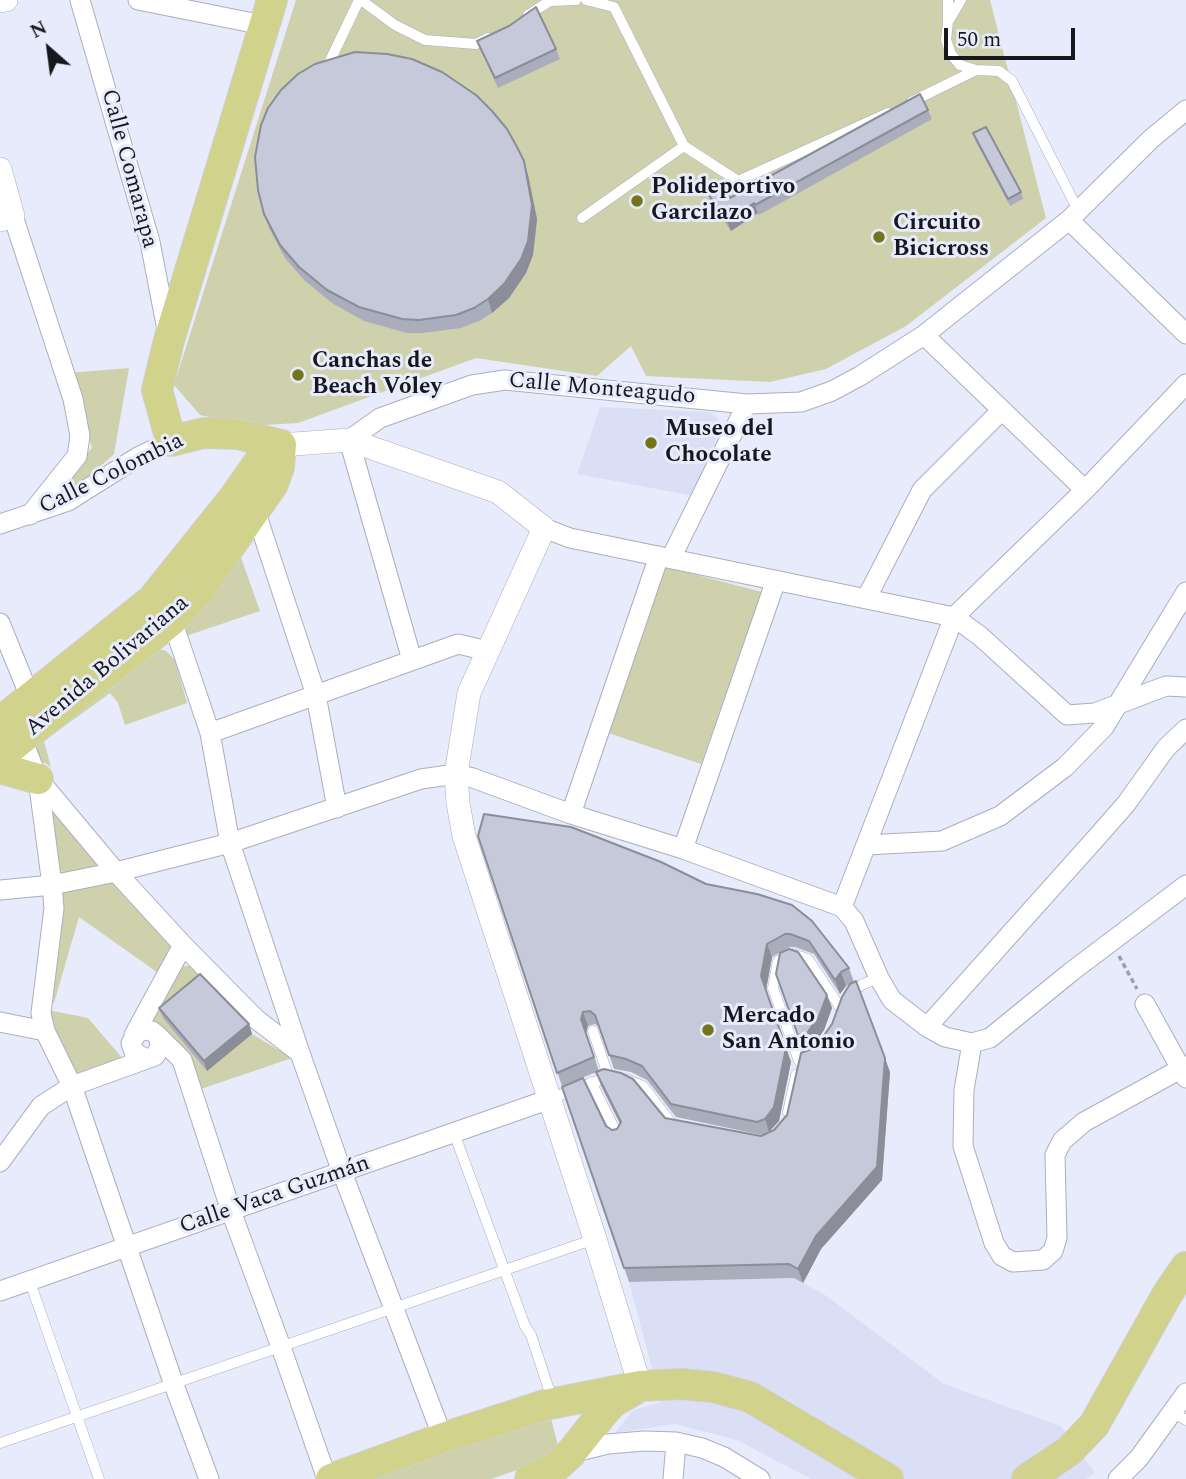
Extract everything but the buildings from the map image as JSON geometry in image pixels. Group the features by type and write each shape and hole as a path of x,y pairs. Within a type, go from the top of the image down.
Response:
{"main road":[{"path":"171,441 158,390 169,340 268,13"},
{"name":"Calle Colombia","path":"171,441 204,433 238,434 281,445"},
{"name":"Avenida Bolivariana","path":"7,739 30,697 162,610 199,591 244,504 273,484 279,467 281,445"},
{"name":"Avenida Bolivariana","path":"7,739 162,610"},
{"path":"0,768 38,779"},
{"path":"1027,1479 1069,1451 1094,1425 1168,1293 1186,1267"},
{"path":"329,1479 549,1404 640,1386 681,1384 713,1387 750,1397 888,1479"},
{"path":"530,1479 558,1466 613,1402 640,1386"},
{"path":"549,1404 568,1434 571,1453"}],"street":[{"path":"0,1 6,0"},
{"name":"Calle Comarapa","path":"80,0 150,242 169,340"},
{"path":"138,0 268,13"},
{"name":"Calle Monteagudo","path":"349,440 380,418 471,385 505,380 747,404 802,402 832,391 924,335 1074,216 1151,139 1186,110"},
{"path":"0,169 7,218 72,399 80,436 77,456 30,515"},
{"path":"1074,216 1186,334"},
{"path":"924,335 1085,489"},
{"path":"842,907 954,617 1085,489 1186,384"},
{"path":"571,814 665,557 747,404"},
{"path":"866,599 922,490 1002,410"},
{"path":"349,440 498,492 544,528 570,538 954,617 980,636 1068,715 1095,713 1166,686 1186,687"},
{"path":"349,440 412,660"},
{"name":"Calle Colombia","path":"281,445 349,440"},
{"name":"Calle Colombia","path":"0,524 68,501 138,457 171,441"},
{"path":"244,504 316,695 337,808"},
{"path":"544,528 469,693 456,774 458,803 464,836 640,1386"},
{"path":"683,849 776,580"},
{"path":"866,845 942,841 1000,816 1065,767 1104,727 1186,592"},
{"path":"162,610 209,733 230,843 300,1053 443,1438"},
{"path":"0,623 30,697"},
{"path":"209,733 458,644 488,650"},
{"path":"926,1027 1097,838 1126,804 1166,748 1186,729"},
{"path":"7,739 116,872 183,945 256,1019 300,1053"},
{"path":"0,890 52,885 116,872 230,843 421,779 456,774 683,849 842,907 854,921 879,978 892,1000 926,1027 945,1037 972,1043 990,1038 1110,941 1186,885"},
{"path":"38,779 54,908 41,1013 45,1031 72,1086 174,1385 209,1479"},
{"path":"0,1162 41,1106 72,1086 118,1069 149,1041 183,945"},
{"path":"972,1043 964,1090 962,1146 994,1243 1002,1256 1013,1262 1043,1260 1053,1251 1057,1238 1055,1155 1062,1141 1084,1122 1184,1071 1145,1004"},
{"path":"0,1022 45,1031"},
{"path":"149,1041 182,1060 231,1211 329,1479"},
{"name":"Calle Vaca Guzmán","path":"0,1291 550,1099"},
{"path":"1118,1479 1179,1416 1186,1393"},
{"path":"571,1453 608,1444 676,1442 724,1457 760,1479"},
{"path":"673,1479 676,1442"}],"lane":[{"path":"329,63 360,0 395,25 425,40 475,44 498,33"},
{"path":"520,21 550,1 576,0"},
{"path":"586,0 614,8 684,146 738,181 894,110"},
{"path":"948,0 946,40 951,54 960,65 976,70 999,71 1012,81 1074,216"},
{"path":"948,22 961,0"},
{"path":"906,104 976,70"},
{"path":"583,218 684,146"},
{"path":"786,1124 803,1060 773,988 778,961 793,954 808,959 840,1007"},
{"path":"835,1020 850,992 879,978"},
{"path":"593,1031 608,1075"},
{"path":"550,1099 608,1075 628,1079 643,1086 672,1124 685,1127"},
{"path":"591,1082 618,1136"},
{"path":"454,1133 525,1326 531,1335 549,1404"},
{"path":"0,1443 595,1239"},
{"path":"30,1282 99,1479"}],"path":[{"path":"1110,941 1145,1004"}],"shaded area":[{"path":"600,407 709,412 719,419 721,428 694,496 577,474"},
{"path":"794,1278 825,1295 944,1384 1061,1426 1095,1473 1086,1479 811,1479 737,1440 675,1424 615,1433 633,1410 661,1402 629,1282"}],"green space":[{"name":"Polideportivo Garcilazo","path":"296,0 990,0 1046,218 906,326 826,369 770,382 646,376 631,346 597,376 476,358 298,423 248,426 200,415 174,385"},
{"path":"129,368 114,454 75,489 51,496 92,448 68,373"},
{"path":"239,552 260,611 183,637 176,621"},
{"path":"655,564 762,592 701,764 602,731"},
{"path":"156,648 166,651 175,660 187,703 125,725 118,703 110,693 44,741 51,767 40,760 35,746"},
{"path":"57,812 97,863 95,868 67,875 60,870 52,816"},
{"path":"113,881 170,943 171,952 161,975 79,917 54,1003 46,998 60,895 70,887"},
{"path":"180,966 191,966 252,1034 292,1058 198,1090 185,1052 152,1020"},
{"path":"48,1010 88,1018 123,1059 87,1073 76,1073"},
{"path":"551,1418 558,1446 543,1461 491,1479 364,1479"}],"place":[{"name":"Polideportivo Garcilazo","path":"637,201"},
{"name":"Circuito Bicicross","path":"879,237"},
{"name":"Canchas de Beach Vóley","path":"298,375"},
{"name":"Museo del Chocolate","path":"651,443"},
{"name":"Mercado San Antonio","path":"708,1030"}]}
